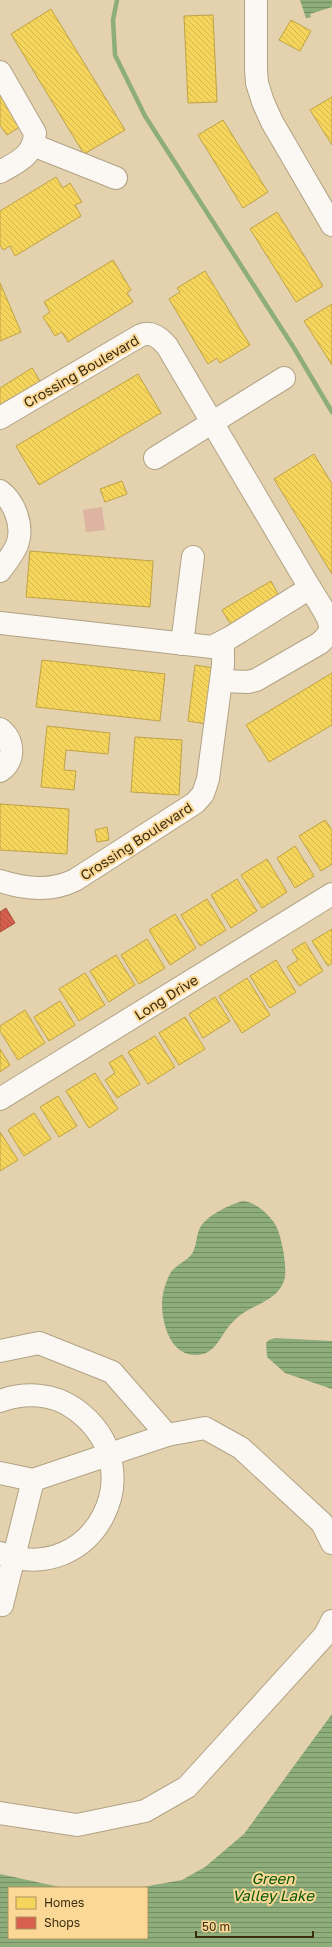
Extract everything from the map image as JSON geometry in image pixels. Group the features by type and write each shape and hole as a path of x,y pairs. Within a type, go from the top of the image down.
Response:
{"street":[{"path":"256,0 256,70 257,83 262,102 272,122 332,224"},
{"path":"0,72 34,128 33,146 28,154 24,158 0,172"},
{"path":"33,146 116,178"},
{"name":"Crossing Boulevard","path":"0,418 135,337 145,333 158,337 167,346 211,423 310,588 328,620 330,627 324,640 256,680 248,682 222,681"},
{"path":"155,458 284,378"},
{"path":"0,491 13,506 19,525 19,536 13,552 0,571"},
{"path":"182,644 193,557"},
{"path":"0,623 212,647 220,644 310,588"},
{"name":"Crossing Boulevard","path":"0,881 36,888 60,887 75,880 195,804 203,794 208,779 224,659 220,644"},
{"path":"0,729 10,740 12,752 8,764 0,771"},
{"name":"Long Drive","path":"0,1099 332,894"},
{"path":"0,1351 39,1343 112,1372 166,1435"},
{"path":"0,1401 16,1396 42,1395 67,1403 88,1419 104,1440 112,1465 112,1492 104,1517 88,1538 66,1552 40,1560 7,1556"},
{"path":"0,1473 33,1480 166,1435 205,1428 242,1448 322,1523 332,1543"},
{"path":"0,1604 2,1605 7,1556 33,1480"},
{"path":"0,1813 77,1825 145,1811 187,1788 325,1635 332,1621"}],"shaded area":[{"path":"102,507 105,530 86,532 83,510"}],"water":[{"path":"300,0 332,0 332,7 310,14 311,17 306,18"},
{"path":"243,1201 253,1204 263,1210 275,1223 281,1239 284,1254 284,1281 274,1295 236,1319 211,1350 201,1355 186,1353 173,1343 166,1328 162,1312 162,1304 166,1283 171,1272 193,1252 200,1228 203,1223 219,1211"},
{"path":"275,1338 332,1341 332,1389 285,1373 267,1357 266,1343"},
{"name":"Green Valley Lake","path":"332,1714 332,1947 0,1947 0,1874 59,1887 8,1887 8,1939 148,1939 148,1887 143,1887 182,1880 205,1867 244,1834"}],"building: Homes":[{"path":"51,9 125,130 84,154 11,34"},
{"path":"213,15 217,102 188,103 184,16"},
{"path":"291,20 311,31 300,51 279,40"},
{"path":"0,92 21,126 7,135 0,125"},
{"path":"332,97 332,145 310,110"},
{"path":"223,120 268,192 243,208 198,135"},
{"path":"56,177 63,188 70,183 82,202 75,205 81,216 15,256 10,246 3,250 0,245 0,211"},
{"path":"277,212 323,286 296,302 250,229"},
{"path":"113,260 131,290 127,293 133,302 68,342 62,332 55,336 43,317 50,312 44,302"},
{"path":"205,271 250,345 220,363 217,358 208,364 169,299 180,292 177,288"},
{"path":"0,283 21,332 0,341"},
{"path":"332,304 332,365 304,321"},
{"path":"32,368 40,381 0,407 0,388"},
{"path":"138,374 161,413 39,485 16,446"},
{"path":"314,454 332,484 332,574 274,479"},
{"path":"122,481 127,494 105,502 100,489"},
{"path":"30,551 153,561 150,607 26,597"},
{"path":"271,581 279,596 231,625 222,610"},
{"path":"42,660 165,674 160,721 36,707"},
{"path":"195,665 213,668 206,724 188,721"},
{"path":"332,673 332,725 269,762 246,725"},
{"path":"47,726 110,733 108,754 66,750 64,770 76,771 74,790 41,787"},
{"path":"135,737 182,740 179,795 131,792"},
{"path":"0,804 69,809 67,854 0,850"},
{"path":"325,820 332,830 332,864 321,871 299,836"},
{"path":"107,827 109,840 97,842 95,830"},
{"path":"295,846 314,876 295,888 277,858"},
{"path":"267,859 287,892 262,908 241,875"},
{"path":"237,879 257,911 231,928 211,895"},
{"path":"207,899 226,930 200,946 181,915"},
{"path":"175,914 196,948 170,965 149,930"},
{"path":"332,929 332,963 328,966 312,941"},
{"path":"147,939 165,968 139,984 121,955"},
{"path":"305,942 323,971 299,986 287,967 298,960 292,950"},
{"path":"116,955 135,985 109,1002 90,971"},
{"path":"276,960 296,992 270,1008 250,976"},
{"path":"85,973 105,1005 79,1021 59,989"},
{"path":"247,978 270,1015 242,1033 219,996"},
{"path":"215,997 230,1021 203,1038 189,1014"},
{"path":"60,1001 75,1025 49,1041 34,1017"},
{"path":"25,1010 45,1043 18,1060 0,1031 0,1026"},
{"path":"185,1017 205,1049 179,1065 159,1033"},
{"path":"155,1036 175,1067 148,1084 128,1052"},
{"path":"0,1049 10,1065 0,1072"},
{"path":"122,1055 140,1084 117,1098 105,1080 115,1073 109,1063"},
{"path":"95,1073 118,1109 89,1128 66,1091"},
{"path":"58,1096 77,1126 59,1137 40,1107"},
{"path":"34,1113 51,1139 24,1156 8,1130"},
{"path":"0,1132 18,1160 0,1171"}],"building: Shops":[{"path":"6,908 15,923 0,932 0,912"}],"waterway":[{"path":"117,0 113,20 115,55 145,116 294,348 332,412"}]}
